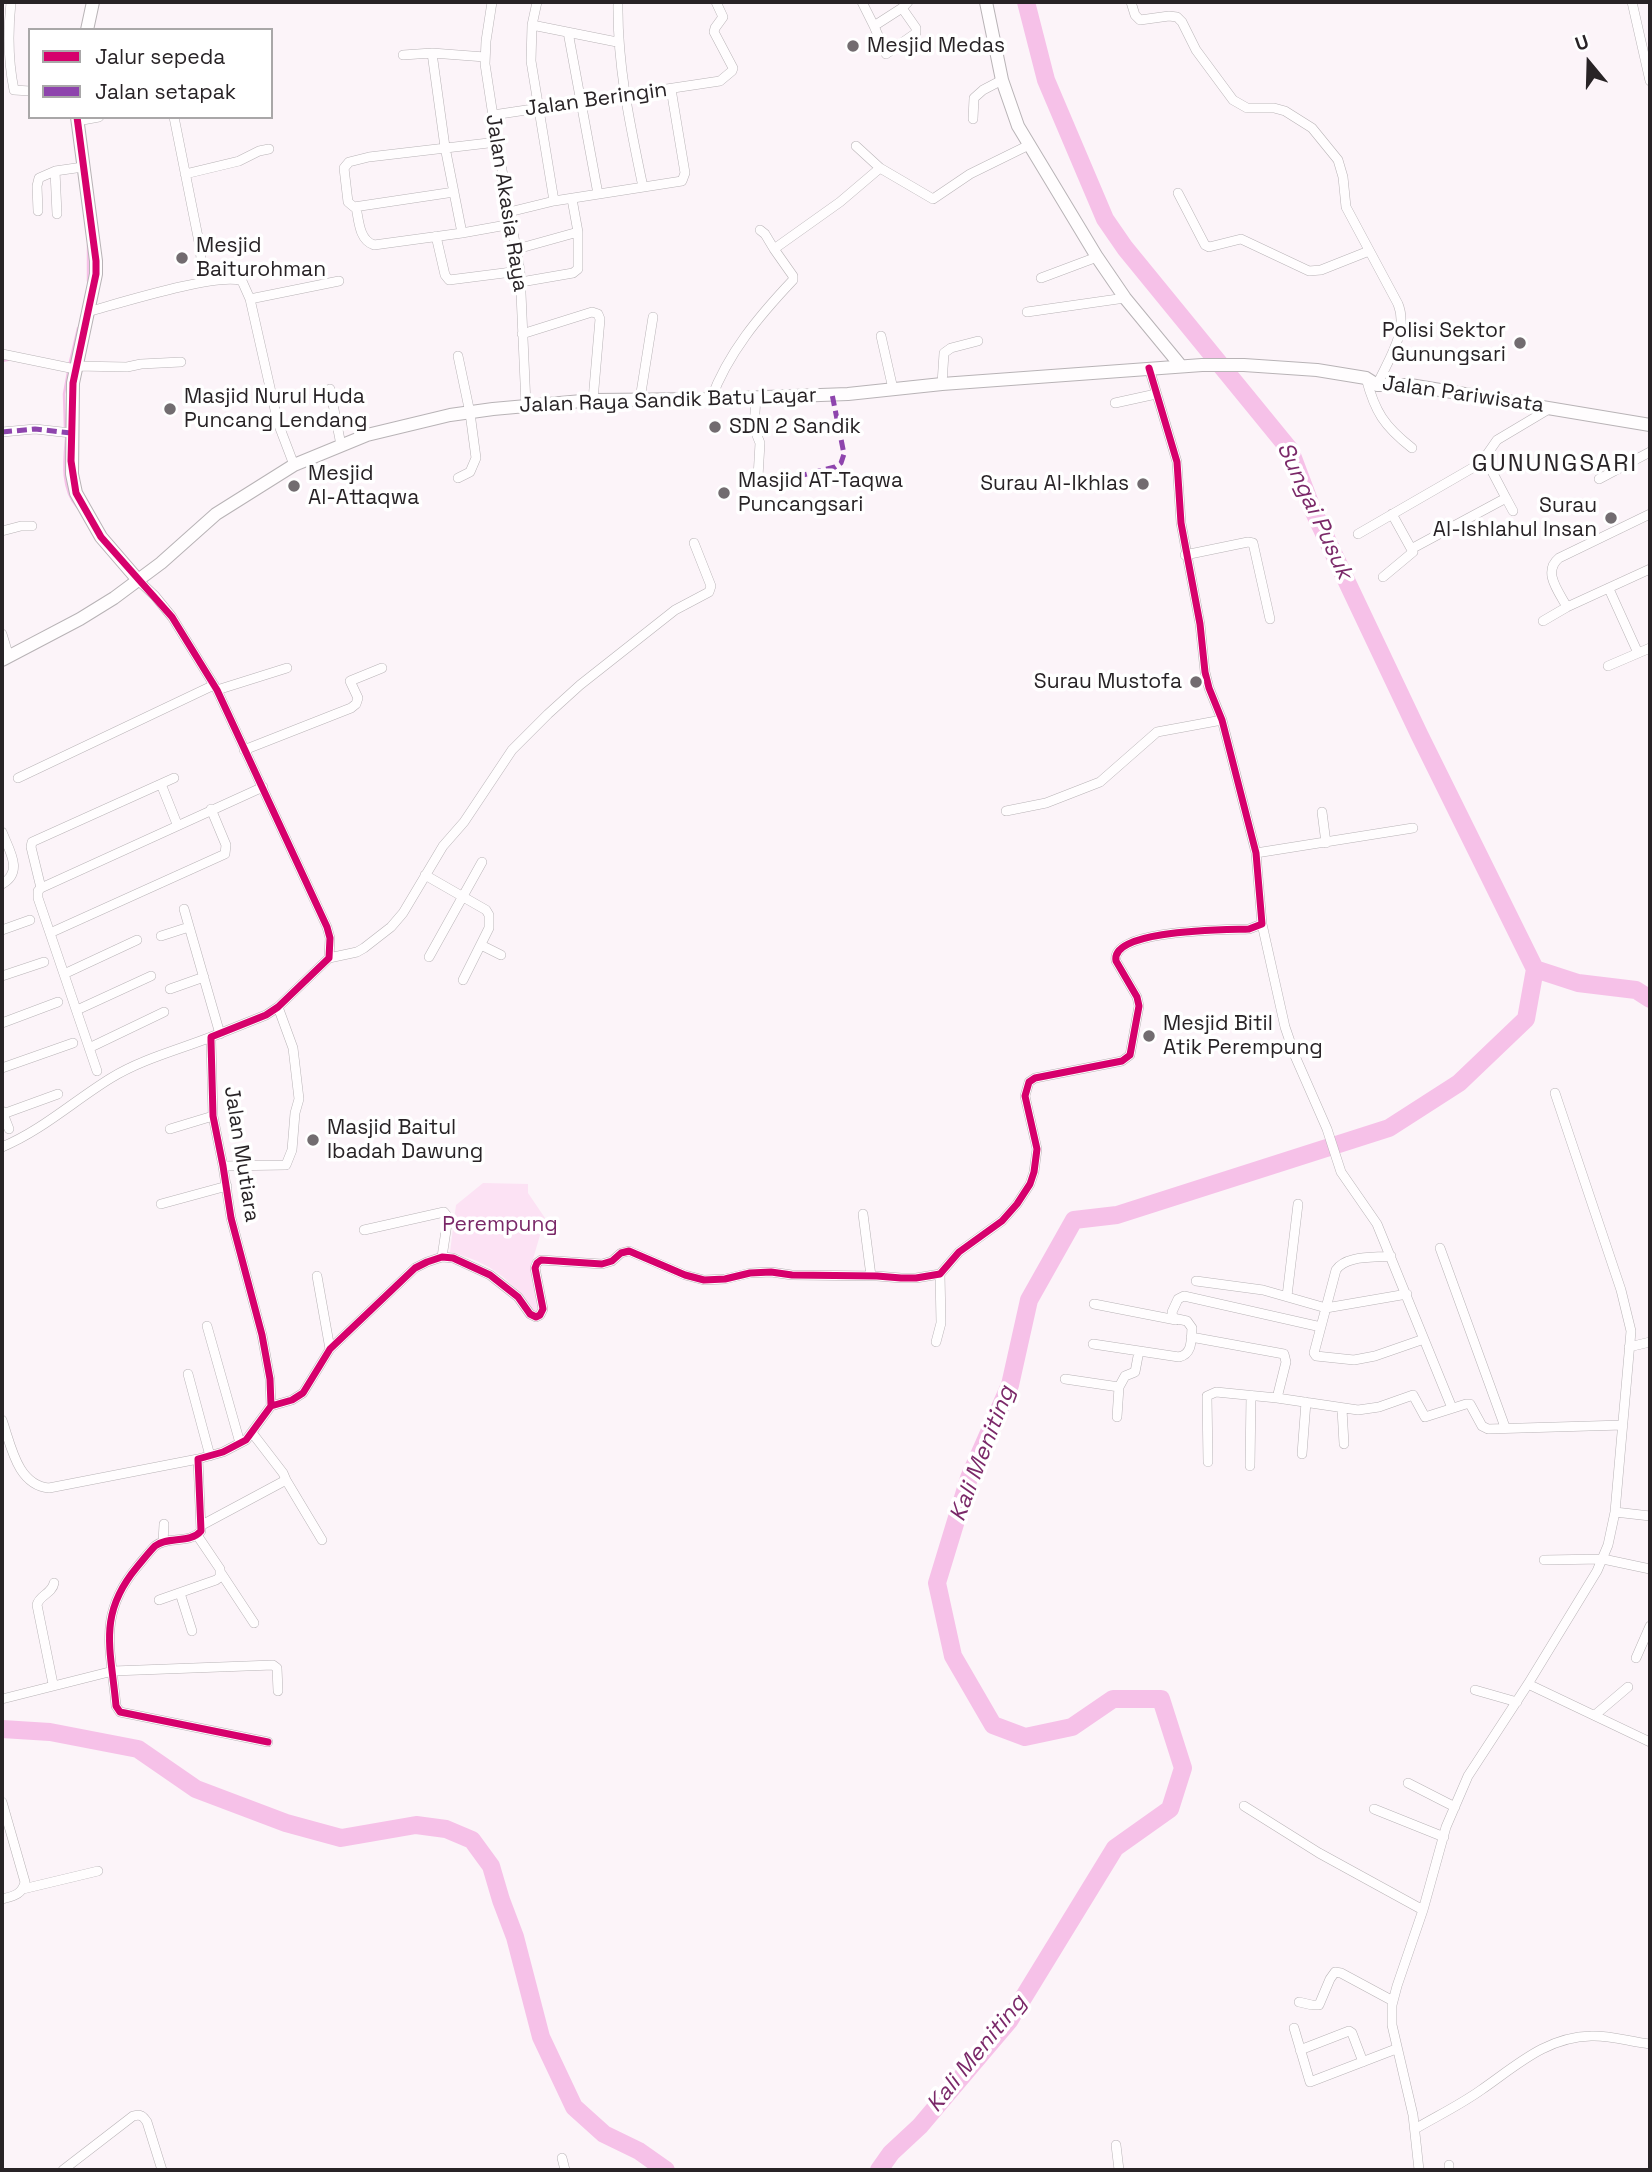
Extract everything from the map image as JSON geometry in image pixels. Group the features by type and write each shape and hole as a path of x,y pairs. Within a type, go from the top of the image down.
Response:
{"main road":[{"path":"87,28 93,2"},
{"path":"986,2 1011,111 1029,145 1125,298 1192,366"},
{"path":"77,119 96,274 71,367 66,432 76,493 101,537 138,580"},
{"name":"Jalan Pariwisata","path":"1192,366 1244,365 1317,370 1372,382 1650,425"},
{"name":"Jalan Raya Sandik Batu Layar","path":"5,659 80,619 138,580 216,513 294,465 367,435 437,418 526,405 593,400 848,394 942,384 1192,366"}],"street":[{"path":"11,2 8,44 12,80 14,90 28,91"},
{"name":"Jalan Akasia Raya","path":"492,2 485,57 520,271 526,405"},
{"path":"537,2 532,25 531,61 554,201"},
{"path":"618,2 617,42 624,96 643,187"},
{"name":"Jalan Beringin","path":"493,115 720,81 732,71 732,65 715,32 723,17 716,2"},
{"path":"862,2 887,54 916,33 905,5 874,26"},
{"path":"1131,2 1135,15 1140,20 1171,16 1180,19 1196,50 1237,104 1252,109 1274,108 1285,111 1312,128 1330,148 1340,164 1346,207 1398,304 1402,324 1372,382 1373,403 1394,435 1412,448"},
{"path":"1632,2 1650,81"},
{"path":"532,25 617,42"},
{"path":"568,32 598,194"},
{"path":"403,55 432,53 485,57"},
{"path":"432,53 445,147 461,233"},
{"path":"973,119 975,98 983,90 1002,80"},
{"path":"509,212 554,201 679,182 685,177 685,172 671,89"},
{"path":"174,119 201,247 203,282"},
{"path":"454,192 356,207 348,202 343,171 347,163 369,157 497,142"},
{"path":"856,146 880,168 933,199 970,174 1029,145"},
{"path":"185,174 239,161 269,149"},
{"path":"38,211 37,180 55,171 83,167"},
{"path":"774,249 841,202 880,168"},
{"path":"55,171 57,214"},
{"path":"1178,193 1205,245 1209,247 1241,239 1302,268 1315,271 1369,251"},
{"path":"521,282 577,271 578,232 572,199"},
{"path":"356,207 363,237 370,244 512,224"},
{"path":"711,399 718,380 738,346 761,315 793,280 793,276 760,230"},
{"path":"517,249 578,232"},
{"path":"436,236 445,275 450,281 520,271"},
{"path":"1041,278 1097,257"},
{"path":"87,312 203,282 239,280 245,284 278,422 294,465"},
{"path":"250,299 339,281"},
{"path":"1027,313 1125,298"},
{"path":"522,334 592,312 598,314 600,319 593,400"},
{"path":"640,399 653,317"},
{"path":"881,336 893,389"},
{"path":"942,384 944,353 951,348 978,341"},
{"path":"2,354 71,367 127,367 181,362"},
{"path":"458,356 476,458 470,472 458,478"},
{"path":"1149,368 1177,462 1179,511 1185,555 1200,624 1205,671 1222,720 1256,853 1262,924 1285,1027 1327,1129 1341,1172 1377,1224 1452,1408"},
{"path":"330,389 341,445"},
{"path":"1115,403 1156,394"},
{"path":"756,397 754,428 760,445 758,478 762,484 768,484"},
{"path":"1358,534 1481,463 1497,440 1550,408"},
{"path":"2,432 35,429 66,432"},
{"path":"1599,480 1650,452"},
{"path":"1485,458 1513,511"},
{"path":"1413,548 1506,498"},
{"path":"1383,577 1412,554 1413,548 1392,514"},
{"path":"1567,607 1551,577 1553,562 1650,514"},
{"path":"2,531 32,526"},
{"path":"2,1147 113,1076 257,1020 278,1007 328,958 357,952 391,927 403,913 443,846 464,822 512,750 580,685 675,610 709,592 710,586 694,543"},
{"path":"1185,555 1253,543 1270,619"},
{"path":"1542,621 1650,569"},
{"path":"138,580 172,617 216,687 327,927 330,938 328,958"},
{"path":"1609,589 1638,653"},
{"path":"2,634 5,659"},
{"path":"1608,666 1650,648"},
{"path":"18,778 216,687 287,668"},
{"path":"244,750 351,708 358,698 350,681 383,668"},
{"path":"1006,811 1046,803 1100,782 1157,732 1222,720"},
{"path":"41,888 31,848 32,842 174,778"},
{"path":"161,784 177,824"},
{"path":"97,1071 38,898 38,891 177,824 262,787"},
{"path":"50,933 225,854 226,845 211,809"},
{"path":"1322,812 1326,843"},
{"path":"1256,853 1413,828"},
{"path":"2,884 12,875 14,867 12,855 3,837"},
{"path":"429,957 482,862"},
{"path":"425,875 486,910 489,915 489,928 463,979"},
{"name":"Jalan Mutiara","path":"184,909 204,977 216,1035 213,1116 231,1218 262,1335 270,1379 271,1406"},
{"path":"2,930 30,920"},
{"path":"2,1420 21,1471 26,1478 42,1488 210,1456 253,1434 271,1406 292,1400 303,1393 330,1349 415,1268 442,1257 457,1258 490,1275 518,1297 530,1314 536,1317 541,1315 543,1309 535,1267 543,1260 602,1264 629,1251 685,1275 705,1280 771,1272 916,1279 940,1274 959,1251 1002,1221 1030,1184 1037,1149 1025,1096 1029,1082 1035,1078 1122,1061 1130,1055 1139,1006 1137,997 1116,960 1115,955 1119,949 1149,936 1250,929 1262,924"},
{"path":"161,936 189,926"},
{"path":"64,974 137,940"},
{"path":"481,945 501,955"},
{"path":"2,976 44,962"},
{"path":"77,1010 151,976"},
{"path":"170,989 204,977"},
{"path":"2,1023 58,1002"},
{"path":"223,1166 286,1165 291,1155 295,1112 299,1099 293,1048 278,1007"},
{"path":"89,1048 164,1012"},
{"path":"2,1068 72,1043"},
{"path":"1419,2170 1415,2129 1392,2025 1393,2001 1444,1837 1468,1776 1517,1702 1602,1559 1615,1512 1631,1331 1622,1290 1555,1093"},
{"path":"9,1129 3,1112 58,1094"},
{"path":"170,1129 213,1116"},
{"path":"161,1204 226,1186"},
{"path":"1287,1296 1298,1204"},
{"path":"364,1230 444,1212 448,1217 442,1257"},
{"path":"863,1214 871,1276"},
{"path":"1440,1248 1505,1427"},
{"path":"1391,1256 1340,1264 1313,1351 1315,1355 1354,1360 1375,1356 1424,1339"},
{"path":"936,1342 941,1323 940,1274"},
{"path":"317,1276 330,1349"},
{"path":"1196,1281 1263,1290 1326,1308 1407,1294"},
{"path":"1176,1320 1172,1312 1178,1299 1184,1296 1321,1327"},
{"path":"1093,1344 1179,1357 1188,1353 1191,1337 1191,1325 1187,1321 1094,1304"},
{"path":"207,1326 240,1443"},
{"path":"1191,1337 1284,1354 1286,1362 1277,1398"},
{"path":"1629,1347 1650,1342"},
{"path":"1117,1417 1119,1387 1125,1376 1135,1371 1139,1351"},
{"path":"188,1374 210,1456"},
{"path":"1065,1380 1119,1387"},
{"path":"1208,1462 1207,1400 1209,1394 1216,1392 1359,1410 1379,1407 1412,1395 1426,1417 1469,1404 1485,1428 1623,1425"},
{"path":"1250,1466 1251,1395"},
{"path":"1302,1454 1306,1402"},
{"path":"1342,1409 1344,1444"},
{"path":"253,1434 282,1472 322,1540"},
{"path":"197,1535 202,1525 198,1460"},
{"path":"202,1525 286,1480"},
{"path":"1615,1512 1650,1516"},
{"path":"163,1542 164,1524"},
{"path":"197,1535 163,1542 153,1549 129,1577 115,1600 109,1626 109,1645 116,1706 120,1712 268,1742"},
{"path":"197,1535 254,1623"},
{"path":"1544,1560 1602,1559 1650,1569"},
{"path":"159,1600 216,1580 221,1573"},
{"path":"53,1684 37,1605 53,1588 54,1583"},
{"path":"180,1593 192,1632"},
{"path":"1636,1658 1650,1626"},
{"path":"2,1699 113,1671 273,1665 277,1668 278,1691"},
{"path":"1528,1684 1650,1742"},
{"path":"1595,1715 1628,1687"},
{"path":"1475,1690 1517,1702"},
{"path":"1408,1783 1455,1807"},
{"path":"2,1802 5,1826 24,1879 23,1889"},
{"path":"1244,1806 1319,1853 1423,1910"},
{"path":"1374,1809 1444,1837"},
{"path":"2,1899 15,1896 23,1889 98,1871"},
{"path":"1299,2002 1319,2005 1335,1972 1393,2001"},
{"path":"1294,2028 1310,2082 1396,2049"},
{"path":"1300,2050 1349,2031 1363,2062"},
{"path":"1415,2129 1479,2092 1534,2052 1555,2042 1601,2036 1650,2044"},
{"path":"63,2170 133,2116 139,2115 147,2122 162,2170"},
{"path":"1116,2145 1119,2170"},
{"path":"562,2158 565,2170"}],"green space":[{"name":"Perempung","path":"483,1183 528,1184 528,1193 545,1218 531,1266 540,1306 538,1311 535,1312 508,1281 489,1267 450,1252 456,1205"}],"waterway":[{"name":"Sungai Pusuk","path":"1026,2 1046,80 1105,219 1125,248 1290,450 1311,506 1535,969"},
{"path":"88,245 88,281"},
{"path":"69,366 78,328"},
{"path":"2,361 12,359"},
{"path":"65,428 64,394 68,372"},
{"path":"66,439 66,483 77,507"},
{"name":"Kali Meniting","path":"879,2170 891,2153 920,2126 1009,2021 1115,1848 1170,1809 1183,1768 1161,1699 1113,1699 1072,1727 1025,1737 993,1725 953,1656 937,1583 969,1478 1010,1385 1029,1300 1074,1220 1117,1215 1389,1128 1459,1083 1526,1019 1535,969 1578,983 1636,990 1650,999"},
{"name":"Kali Meniting","path":"2,1729 50,1732 138,1749 196,1789 286,1823 341,1838 416,1825 446,1829 472,1840 491,1866 515,1937 541,2037 574,2107 604,2134 639,2151 666,2170"}],"marked path":[{"path":"768,484 835,467 841,463 844,454 832,394"},
{"path":"2,432 35,429 71,433"}],"cycle path":[{"path":"77,119 96,274 73,383 71,461 76,493 101,537 172,617 217,690 330,938 329,958 278,1007 266,1015 211,1037 213,1116 231,1218 262,1335 270,1379 271,1406 246,1440 223,1452 198,1459 201,1531 191,1537 166,1541 155,1546 124,1584 111,1617 110,1650 116,1706 120,1712 268,1742"},
{"path":"271,1406 292,1400 303,1393 330,1349 415,1268 442,1257 453,1258 490,1275 518,1297 530,1314 536,1317 543,1309 535,1268 541,1260 602,1264 629,1251 685,1275 704,1280 771,1272 901,1278 940,1274 959,1252 1002,1221 1030,1184 1037,1149 1025,1096 1029,1082 1035,1078 1122,1061 1130,1055 1139,1006 1137,997 1116,961 1119,950 1150,937 1196,931 1249,929 1262,924 1256,853 1222,720 1205,672 1200,624 1181,523 1177,462 1149,368"}],"place":[{"name":"Mesjid Medas","path":"853,46"},
{"name":"Mesjid Baiturohman","path":"182,258"},
{"name":"Polisi Sektor Gunungsari","path":"1520,343"},
{"name":"Masjid Nurul Huda Puncang Lendang","path":"170,409"},
{"name":"SDN 2 Sandik","path":"715,427"},
{"name":"Surau Al-Ikhlas","path":"1143,484"},
{"name":"Mesjid Al-Attaqwa","path":"294,486"},
{"name":"Masjid AT-Taqwa Puncangsari","path":"724,493"},
{"name":"Surau Al-Ishlahul Insan","path":"1611,518"},
{"name":"Surau Mustofa","path":"1196,682"},
{"name":"Mesjid Bitil Atik Perempung","path":"1149,1036"},
{"name":"Masjid Baitul Ibadah Dawung","path":"313,1140"}],"district":[{"name":"GUNUNGSARI","path":"1555,464"}]}
